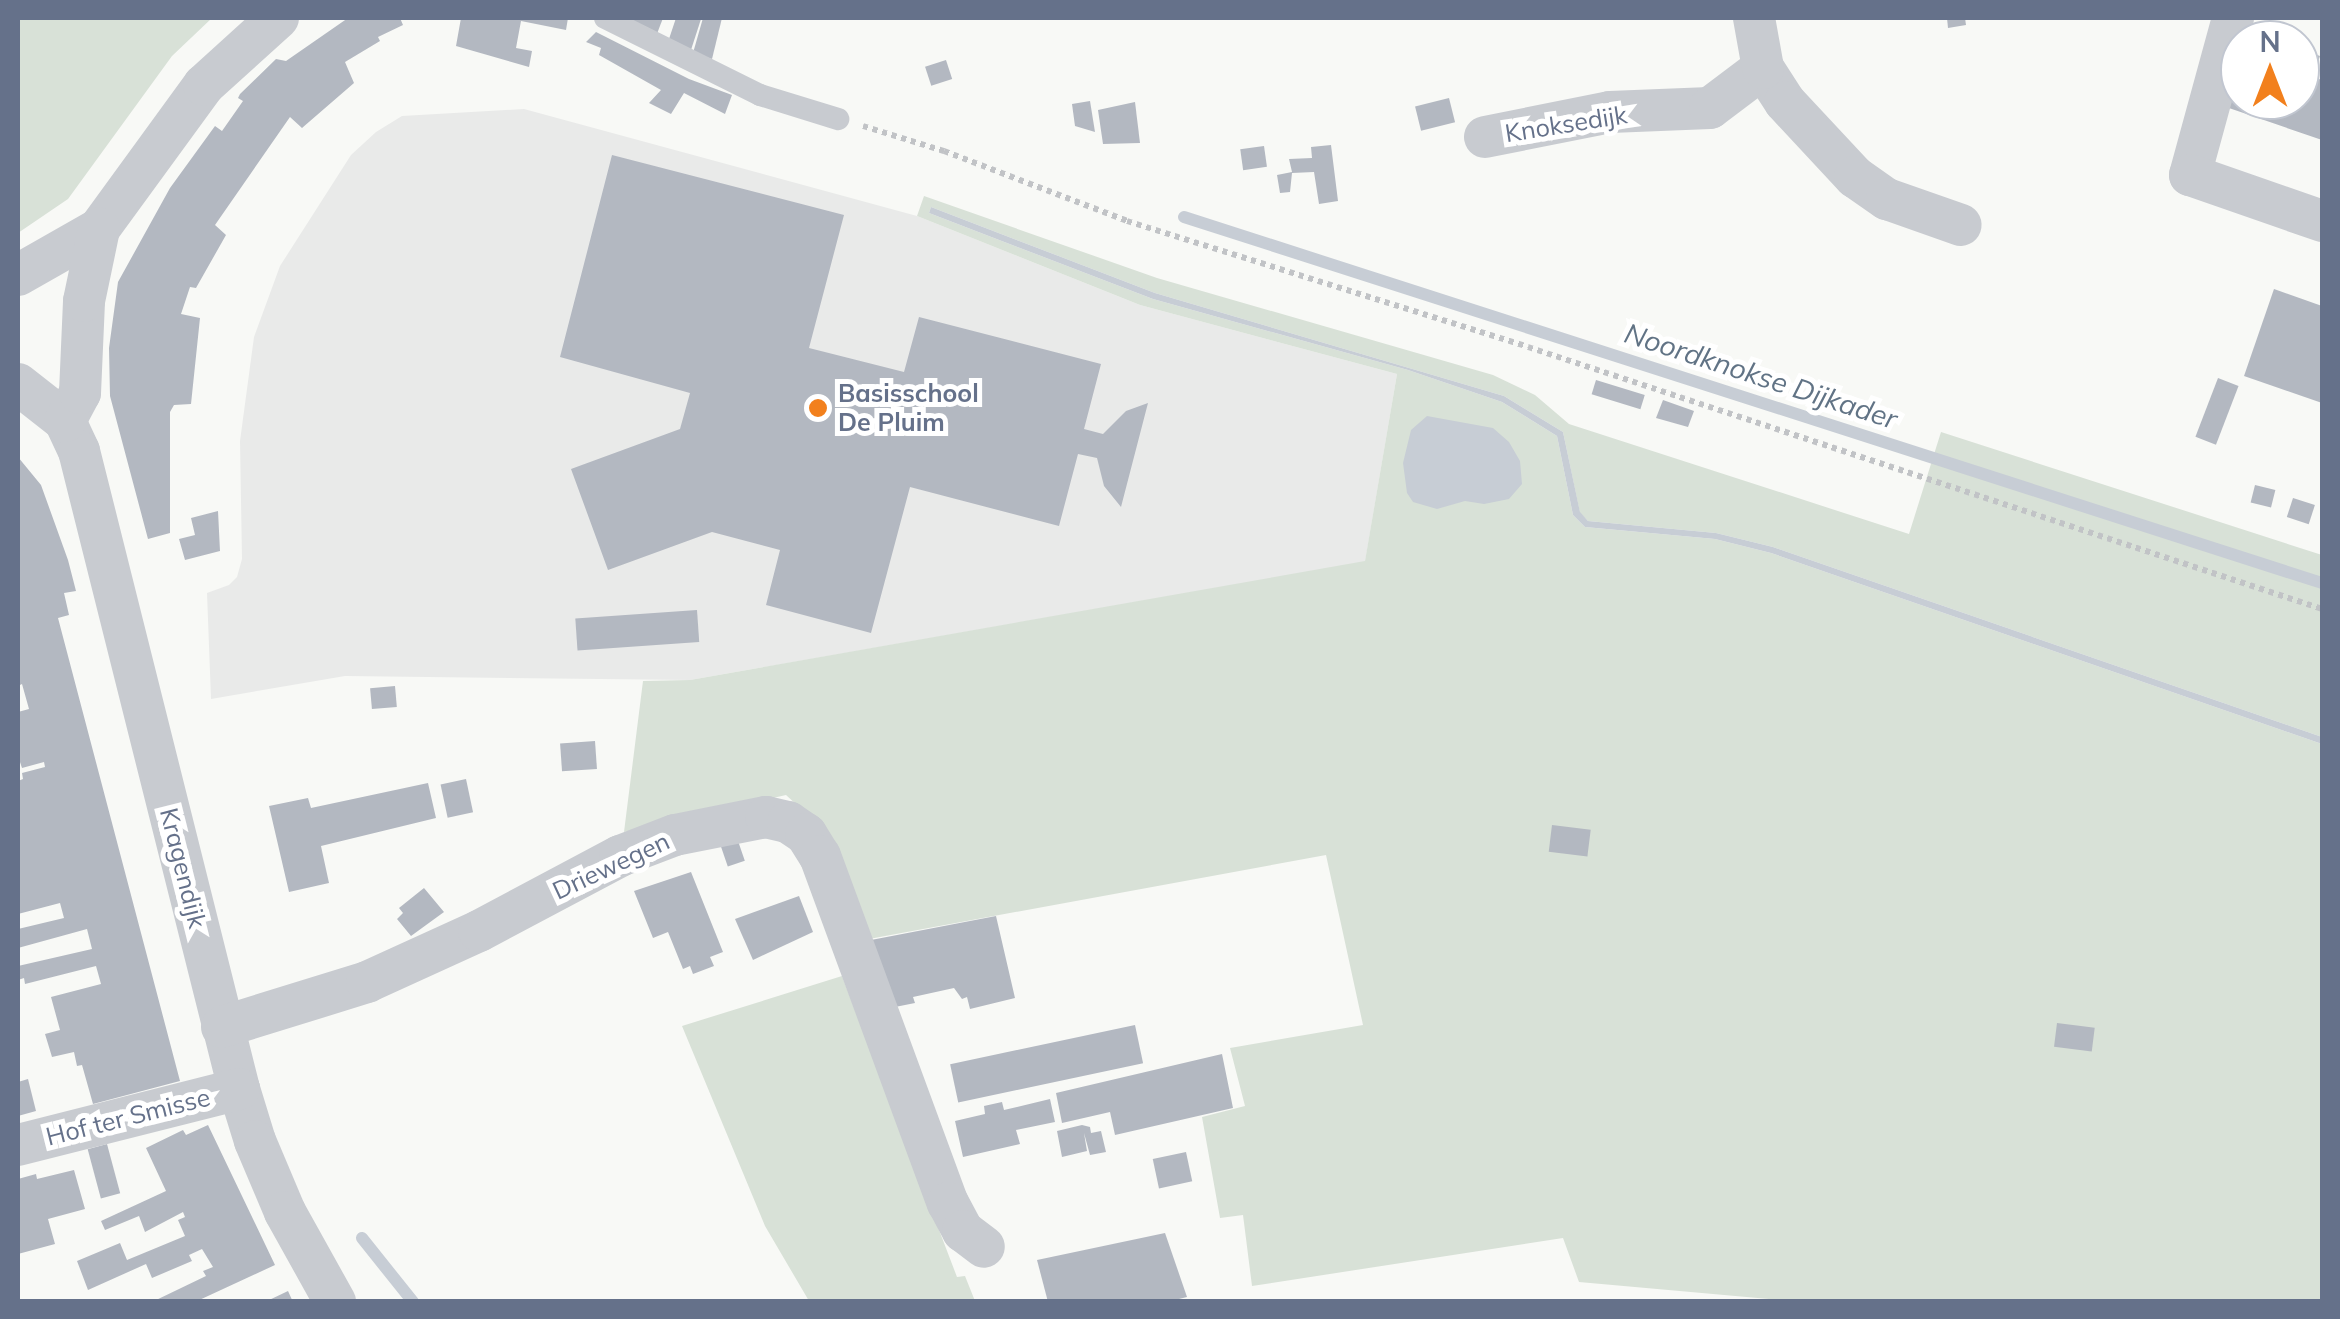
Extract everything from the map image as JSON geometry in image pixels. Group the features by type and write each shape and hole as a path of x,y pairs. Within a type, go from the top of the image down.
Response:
{"street":[{"path":"18,274 98,229 204,84 278,18"},
{"path":"1754,18 1763,68 1785,102 1855,177 1887,199 1961,225"},
{"path":"2233,18 2190,175 2322,221"},
{"name":"Knoksedijk","path":"1484,137 1610,112 1710,108 1763,68"},
{"path":"18,384 65,421 80,392 84,301 98,229"},
{"name":"Kragendijk","path":"65,421 79,451 222,1027 255,1142 285,1212 335,1302"},
{"name":"Driewegen","path":"222,1027 367,982 479,931 620,856 675,836 766,816 788,822 806,834 820,856 948,1203 963,1231 984,1246"},
{"name":"Hof ter Smisse","path":"18,1145 239,1089"}],"lane":[{"path":"605,18 760,96 838,119"}],"path":[{"path":"838,119 944,151 1126,221 1528,347 2322,609"}],"shaded area":[{"path":"18,18 212,18 172,56 68,199 18,233"},
{"name":"Basisschool De Pluim","path":"524,109 917,216 1140,305 1397,374 1365,562 690,680 345,676 211,699 207,593 229,585 237,577 242,559 240,441 254,337 280,266 351,155 376,132 402,116"},
{"path":"924,196 1157,278 1493,375 1535,395 1569,424 1909,534 1941,432 2322,555 2322,737 1773,547 1716,533 1588,521 1580,513 1563,432 1504,396 1155,293 931,207 929,213 1153,299 1408,370 1502,402 1557,436 1573,515 1585,527 1715,539 1771,553 2322,744 2322,1301 1792,1301 1579,1282 1563,1238 1252,1286 1243,1215 1220,1218 1202,1117 1245,1106 1230,1048 1363,1025 1326,855 869,939 823,829 786,795 624,832 643,681 690,680 1365,561 1397,374 1140,305 917,216"},
{"path":"931,207 1155,293 1504,396 1563,432 1580,512 1588,521 1716,533 1773,547 2322,737 2322,744 1771,553 1715,539 1585,527 1573,515 1557,436 1502,402 1408,370 1153,299 929,213"},
{"path":"1427,416 1493,428 1509,442 1520,461 1522,484 1509,499 1484,504 1465,501 1437,509 1413,502 1407,493 1403,463 1411,430"},
{"path":"842,976 957,1277 965,1276 975,1301 809,1301 765,1226 682,1026"}],"building":[{"path":"348,18 400,18 403,25 378,37 380,41 345,62 354,83 302,128 290,117 215,225 226,235 196,288 190,287 181,314 200,318 191,404 174,405 170,412 170,533 148,539 110,396 109,348 118,282 170,188 215,126 222,131 243,101 238,98 240,94 276,59 286,61"},
{"path":"461,18 568,18 566,30 521,21 516,48 532,51 529,67 456,46"},
{"path":"616,18 663,18 655,39"},
{"path":"676,18 701,19 690,53 667,45"},
{"path":"703,18 722,18 712,59 693,53"},
{"path":"1947,18 1965,18 1966,25 1948,28"},
{"path":"596,32 689,79 732,95 725,114 684,93 671,114 649,103 661,90 599,55 601,48 586,42"},
{"path":"946,60 952,79 931,86 925,67"},
{"path":"2322,80 2322,140 2264,120 2320,120"},
{"path":"1449,98 1455,122 1421,131 1415,106"},
{"path":"1090,101 1095,132 1075,126 1072,104"},
{"path":"1135,102 1140,143 1103,144 1098,110"},
{"path":"1331,145 1338,201 1319,204 1314,172 1292,173 1290,192 1280,193 1277,175 1292,172 1289,159 1312,158 1311,147"},
{"path":"1264,146 1267,167 1243,170 1240,149"},
{"path":"612,155 844,215 809,348 904,372 919,317 1101,364 1084,429 1103,434 1126,411 1148,403 1121,507 1104,486 1097,458 1078,454 1059,526 910,487 871,633 766,605 780,550 712,532 608,570 571,469 680,429 690,393 560,357"},
{"path":"2274,289 2322,306 2322,403 2244,376"},
{"path":"2218,378 2239,386 2216,445 2195,437"},
{"path":"1596,380 1645,395 1640,409 1592,394"},
{"path":"1663,400 1694,411 1688,427 1656,418"},
{"path":"18,457 41,485 68,560 76,591 64,593 69,615 58,618 180,1081 93,1104 82,1065 77,1066 74,1052 52,1057 45,1034 60,1030 51,997 101,984 96,966 25,984 24,978 18,980 18,966 92,949 87,929 18,948 18,929 64,918 60,903 18,914 18,781 23,779 22,773 45,767 44,762 22,768 18,756 18,712 29,709 22,684 18,686"},
{"path":"2255,485 2275,490 2271,508 2251,502"},
{"path":"2293,498 2315,505 2309,524 2287,517"},
{"path":"218,511 220,551 185,560 179,539 195,535 191,518"},
{"path":"697,610 699,642 578,650 575,619"},
{"path":"395,686 397,707 372,709 370,688"},
{"path":"595,741 597,769 562,771 560,743"},
{"path":"466,779 473,812 448,818 441,784"},
{"path":"428,783 436,818 321,846 329,883 289,892 269,806 308,798 311,808"},
{"path":"1552,825 1591,830 1587,857 1549,852"},
{"path":"737,838 745,861 728,867 720,844"},
{"path":"691,872 723,952 710,957 714,966 693,974 690,966 683,969 668,932 653,938 634,891"},
{"path":"424,888 444,912 411,936 397,919 403,913 399,908"},
{"path":"799,896 813,932 753,960 735,919"},
{"path":"996,916 1015,998 970,1009 967,997 962,999 954,988 913,997 915,1003 885,1009 871,940"},
{"path":"2057,1023 2095,1028 2092,1051 2054,1047"},
{"path":"1135,1025 1143,1063 958,1102 950,1064"},
{"path":"1222,1054 1233,1108 1115,1135 1110,1112 1062,1123 1056,1093"},
{"path":"28,1079 36,1111 18,1116 18,1082"},
{"path":"1050,1099 1055,1122 1016,1130 1020,1144 963,1157 955,1121 985,1114 984,1106 1002,1102 1004,1110"},
{"path":"208,1125 275,1265 195,1302 152,1302 206,1276 203,1271 213,1267 202,1249 189,1255 192,1261 152,1278 146,1264 88,1290 77,1261 120,1243 127,1260 185,1236 178,1220 185,1217 183,1212 145,1232 139,1216 105,1230 101,1221 166,1191 146,1148 183,1130 186,1135"},
{"path":"1090,1127 1091,1133 1101,1131 1106,1152 1090,1155 1084,1133 1087,1151 1062,1157 1057,1131"},
{"path":"107,1144 120,1193 101,1198 88,1149"},
{"path":"1186,1152 1192,1181 1159,1188 1153,1159"},
{"path":"74,1170 85,1209 48,1219 55,1244 18,1254 18,1179 36,1174 37,1179"},
{"path":"1165,1233 1187,1297 1167,1302 1048,1302 1037,1260"},
{"path":"288,1291 293,1302 265,1302"}],"waterway":[{"name":"Noordknokse Dijkader","path":"1184,217 2322,583"},
{"path":"362,1238 413,1302"}],"place":[{"name":"Basisschool De Pluim","path":"818,408"}]}
